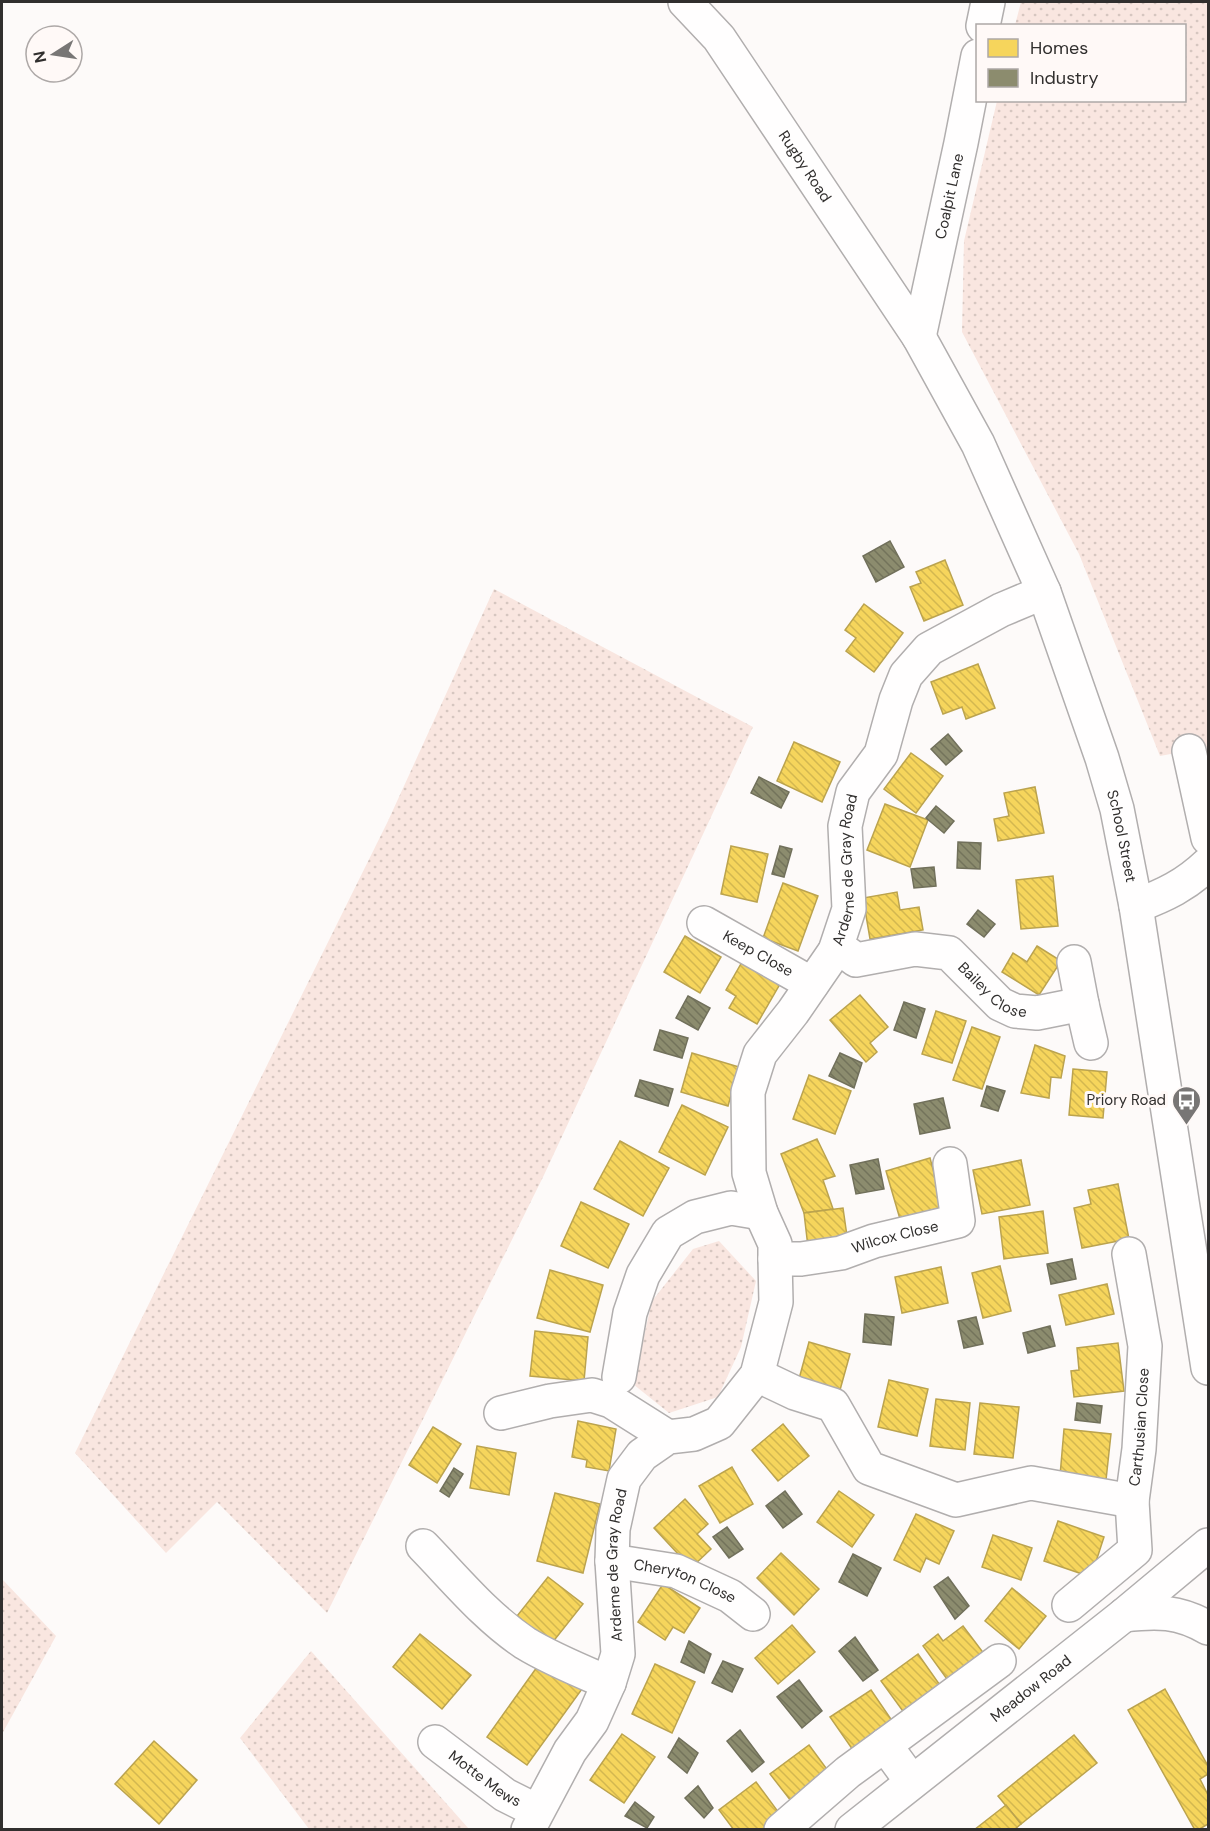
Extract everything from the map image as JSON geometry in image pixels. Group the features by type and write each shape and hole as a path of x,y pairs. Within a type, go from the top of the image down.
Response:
{"street":[{"name":"Rugby Road","path":"685,2 719,38 919,337"},
{"path":"983,24 988,2"},
{"name":"Coalpit Lane","path":"919,337 976,66"},
{"name":"School Street","path":"919,337 978,444 1044,592 1102,758 1117,809 1136,906 1209,1368"},
{"name":"Arderne de Gray Road","path":"532,1820 570,1751 592,1721 609,1683 618,1654 612,1561 613,1529 624,1479 642,1455 668,1437 694,1434 719,1423 757,1375 776,1302 775,1244 760,1213 749,1173 748,1092 760,1054 835,951 849,909 845,826 852,792 881,754 896,700 906,675 929,649 1002,610 1044,592"},
{"path":"1189,751 1209,837"},
{"path":"1136,906 1171,893 1209,864"},
{"name":"Keep Close","path":"704,923 812,984"},
{"name":"Bailey Close","path":"835,951 848,954 856,960 915,950 949,953 1000,1004 1015,1011 1037,1013 1082,1004"},
{"path":"1074,962 1091,1043"},
{"name":"Wilcox Close","path":"775,1259 801,1259 841,1253 874,1241 958,1221 950,1164"},
{"path":"619,1377 630,1313 643,1275 668,1233 696,1217 730,1208 760,1213"},
{"name":"Carthusian Close","path":"757,1375 795,1393 833,1405 869,1468 956,1500 1031,1483 1132,1501 1139,1449 1144,1346 1129,1254"},
{"path":"501,1413 550,1401 592,1395 611,1401 668,1437"},
{"path":"1069,1605 1135,1550 1132,1501"},
{"name":"Meadow Road","path":"852,1830 1209,1545"},
{"path":"423,1546 490,1616 525,1642 551,1657 609,1683"},
{"name":"Cheryton Close","path":"612,1561 676,1571 730,1596 753,1614"},
{"path":"1124,1615 1155,1611 1190,1617 1209,1628"},
{"path":"781,1830 848,1772 999,1661"},
{"name":"Motte Mews","path":"435,1742 504,1795 532,1820"},
{"path":"885,1745 912,1782"}],"shaded area":[{"path":"1021,2 1208,2 1208,747 1160,756 1079,554 962,332 964,241 997,102 1186,102 1186,24 1015,24"},
{"path":"494,589 753,727 544,1175 327,1613 217,1502 166,1553 75,1453 388,821"},
{"path":"719,1241 756,1281 741,1347 718,1397 669,1413 633,1384 652,1301 693,1249"},
{"path":"2,1579 56,1636 2,1734"},
{"path":"311,1651 469,1829 309,1829 240,1738"}],"building: Homes":[{"path":"945,560 963,605 924,621 910,587 921,583 916,572"},
{"path":"864,604 903,633 874,672 846,651 856,638 845,630"},
{"path":"978,664 995,708 966,719 962,707 943,714 931,682"},
{"path":"794,742 840,762 822,802 777,781"},
{"path":"911,753 943,776 916,813 884,789"},
{"path":"1035,787 1044,833 998,841 994,819 1009,816 1004,793"},
{"path":"885,804 928,820 910,867 867,850"},
{"path":"731,846 768,854 757,902 721,894"},
{"path":"1053,876 1058,926 1021,929 1016,880"},
{"path":"783,883 818,896 798,951 763,938"},
{"path":"897,892 900,910 919,907 923,930 870,939 863,898"},
{"path":"685,936 721,957 700,993 664,972"},
{"path":"1037,946 1061,961 1039,995 1002,972 1013,953 1027,962"},
{"path":"742,962 780,984 757,1024 729,1008 736,996 726,990"},
{"path":"860,995 888,1027 870,1043 877,1052 866,1062 830,1020"},
{"path":"936,1011 966,1021 952,1063 922,1054"},
{"path":"972,1027 1000,1037 982,1089 953,1080"},
{"path":"1035,1045 1065,1056 1061,1078 1051,1077 1049,1098 1021,1093"},
{"path":"692,1053 739,1067 728,1106 681,1092"},
{"path":"1073,1069 1107,1072 1103,1118 1069,1115"},
{"path":"809,1075 851,1091 835,1134 793,1119"},
{"path":"682,1105 728,1127 705,1175 659,1152"},
{"path":"817,1139 835,1176 823,1180 833,1209 804,1213 781,1154"},
{"path":"620,1141 669,1168 643,1216 594,1189"},
{"path":"930,1158 943,1207 900,1219 886,1171"},
{"path":"1021,1160 1030,1205 982,1214 973,1170"},
{"path":"1118,1184 1129,1239 1082,1248 1074,1208 1091,1204 1088,1190"},
{"path":"581,1202 629,1224 608,1268 561,1246"},
{"path":"843,1208 848,1243 808,1247 804,1213"},
{"path":"1043,1211 1048,1253 1004,1259 999,1217"},
{"path":"1000,1266 1011,1311 983,1318 972,1273"},
{"path":"941,1267 948,1303 902,1313 895,1277"},
{"path":"550,1270 603,1285 590,1332 537,1318"},
{"path":"1107,1284 1114,1314 1066,1325 1059,1295"},
{"path":"535,1331 588,1337 584,1381 530,1376"},
{"path":"809,1342 850,1354 840,1390 799,1379"},
{"path":"1118,1343 1124,1391 1074,1397 1071,1371 1079,1370 1077,1348"},
{"path":"889,1380 928,1389 917,1436 878,1427"},
{"path":"936,1399 970,1403 965,1450 930,1446"},
{"path":"980,1403 1019,1407 1013,1458 974,1454"},
{"path":"578,1421 616,1429 609,1471 586,1467 587,1460 572,1457"},
{"path":"783,1424 809,1456 778,1481 752,1450"},
{"path":"433,1427 461,1444 437,1483 409,1465"},
{"path":"1064,1429 1111,1434 1106,1480 1060,1476"},
{"path":"477,1446 516,1453 509,1495 470,1488"},
{"path":"732,1467 753,1504 720,1523 699,1486"},
{"path":"839,1491 874,1515 852,1547 817,1522"},
{"path":"555,1493 600,1504 583,1573 537,1561"},
{"path":"685,1499 708,1524 697,1534 711,1549 691,1568 654,1528"},
{"path":"916,1514 954,1531 939,1564 926,1558 920,1572 894,1560"},
{"path":"1058,1521 1104,1537 1091,1577 1044,1561"},
{"path":"993,1535 1032,1548 1021,1580 982,1567"},
{"path":"781,1553 819,1589 794,1615 757,1578"},
{"path":"548,1577 583,1604 552,1643 517,1616"},
{"path":"663,1584 700,1608 684,1633 673,1627 665,1640 638,1622"},
{"path":"1012,1588 1046,1616 1019,1649 985,1621"},
{"path":"792,1625 815,1652 778,1684 755,1658"},
{"path":"963,1626 988,1659 952,1686 923,1646 938,1634 943,1641"},
{"path":"420,1634 471,1675 442,1709 393,1667"},
{"path":"918,1654 942,1688 905,1714 881,1681"},
{"path":"542,1660 582,1689 527,1765 487,1737"},
{"path":"655,1664 695,1682 672,1733 632,1714"},
{"path":"1165,1689 1208,1766 1208,1774 1200,1779 1208,1795 1208,1824 1198,1830 1195,1830 1128,1710"},
{"path":"871,1690 895,1725 855,1753 830,1717"},
{"path":"622,1734 655,1757 624,1803 590,1780"},
{"path":"1074,1735 1097,1763 1021,1824 998,1796"},
{"path":"154,1741 197,1780 159,1824 115,1784"},
{"path":"809,1745 829,1772 791,1801 770,1774"},
{"path":"756,1782 782,1817 766,1830 734,1830 719,1810"},
{"path":"1006,1805 1021,1824 1014,1830 974,1830"}],"building: Industry":[{"path":"890,541 904,567 876,582 863,556"},
{"path":"948,734 962,751 946,765 931,749"},
{"path":"759,777 789,792 781,808 751,793"},
{"path":"936,806 954,821 944,833 926,818"},
{"path":"958,842 981,843 980,869 957,868"},
{"path":"780,846 792,849 784,877 772,874"},
{"path":"934,867 936,886 914,888 911,869"},
{"path":"978,910 995,924 984,937 967,924"},
{"path":"688,996 710,1008 698,1030 676,1018"},
{"path":"904,1002 925,1009 916,1038 894,1030"},
{"path":"660,1030 688,1038 682,1058 654,1050"},
{"path":"840,1053 862,1063 854,1088 829,1076"},
{"path":"640,1080 673,1089 668,1106 635,1096"},
{"path":"987,1086 1005,1091 998,1111 981,1106"},
{"path":"943,1098 950,1128 920,1134 914,1104"},
{"path":"878,1159 884,1189 856,1194 850,1165"},
{"path":"1072,1259 1076,1279 1051,1284 1047,1264"},
{"path":"865,1314 894,1317 891,1345 863,1342"},
{"path":"976,1317 983,1344 964,1348 958,1321"},
{"path":"1050,1326 1055,1346 1028,1353 1023,1333"},
{"path":"1077,1403 1102,1406 1100,1423 1075,1420"},
{"path":"454,1468 463,1474 449,1497 440,1491"},
{"path":"785,1491 802,1514 783,1528 766,1506"},
{"path":"727,1527 743,1549 729,1558 713,1537"},
{"path":"853,1554 881,1568 867,1596 839,1582"},
{"path":"948,1577 969,1606 955,1619 934,1587"},
{"path":"855,1637 878,1670 863,1681 839,1651"},
{"path":"689,1641 711,1654 704,1673 681,1662"},
{"path":"723,1661 743,1669 732,1692 712,1683"},
{"path":"799,1680 822,1711 802,1728 777,1697"},
{"path":"740,1730 764,1762 752,1772 727,1741"},
{"path":"679,1738 698,1753 687,1773 668,1757"},
{"path":"698,1786 713,1808 704,1818 685,1798"},
{"path":"635,1802 654,1817 647,1828 625,1816"}],"place":[{"name":"Priory Road","path":"1187,1126"}]}
